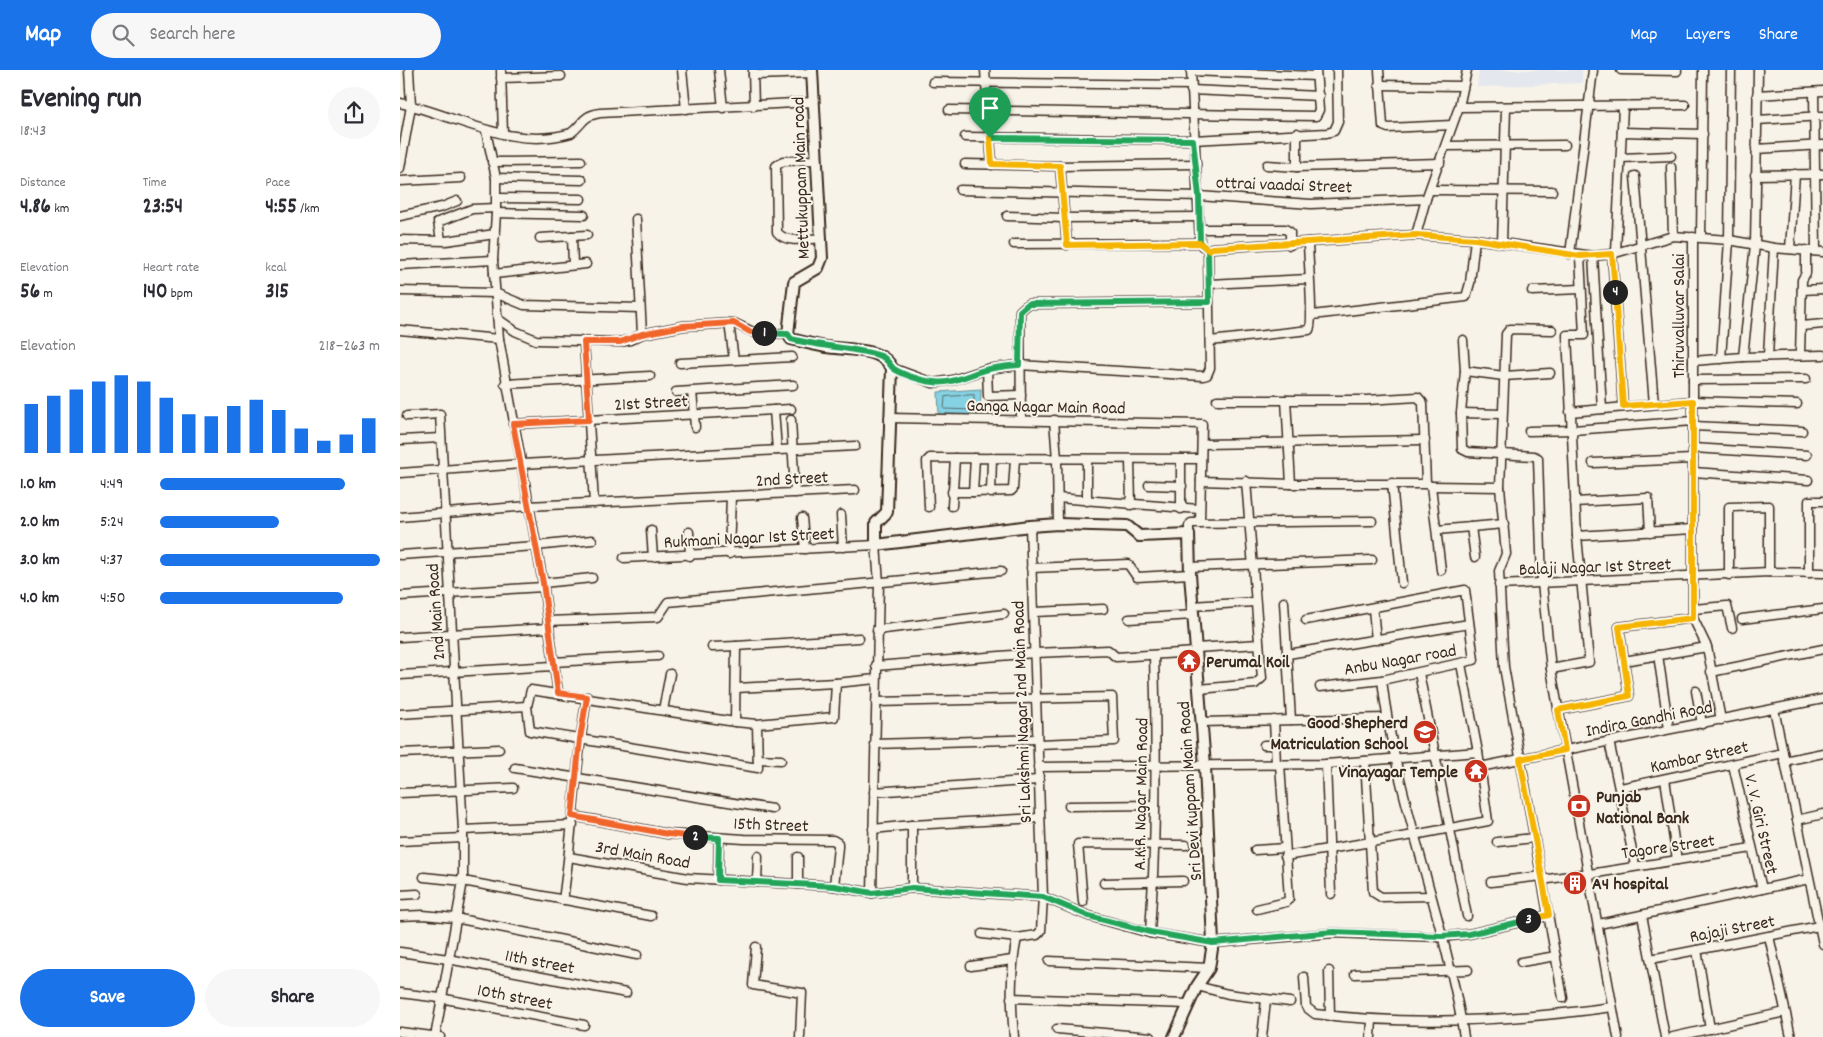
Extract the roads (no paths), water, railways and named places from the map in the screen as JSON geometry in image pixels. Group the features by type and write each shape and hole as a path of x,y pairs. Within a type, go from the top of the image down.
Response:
{"main road":[{"name":"Mettukuppam Main road","path":"788,334 794,282 818,268 822,258 812,72"},
{"path":"788,334 791,339 826,347 857,350 882,357 889,361 892,368 887,512 876,523 876,545 1058,524 1127,526 1136,534 1145,536 1189,534"},
{"name":"Sri Devi Kuppam Main Road","path":"1174,1037 1197,986 1209,968 1213,943 1205,766 1192,611 1189,534"}],"street":[{"path":"400,168 411,106 409,70"},
{"path":"682,70 686,109"},
{"path":"719,70 723,108"},
{"path":"985,70 992,164"},
{"path":"949,110 988,109 1192,113 1316,116 1319,110 1316,73 1191,70 1191,88 1192,113 1193,140 1199,196 1200,243"},
{"path":"965,137 1193,140 1297,133 1327,133 1338,128 1337,70"},
{"path":"1379,70 1381,122 1388,128 1452,125"},
{"path":"1416,235 1426,200 1459,107 1467,70"},
{"path":"1570,254 1593,70"},
{"path":"1621,70 1677,71"},
{"name":"Thiruvalluvar Salai","path":"1693,618 1693,362 1703,134 1703,70"},
{"path":"1721,359 1729,240 1732,70"},
{"path":"1743,357 1755,245 1758,70 1762,70"},
{"path":"754,106 753,72 812,72"},
{"path":"503,134 501,74 560,76"},
{"path":"933,82 1191,88 1319,96"},
{"path":"1379,84 1463,86"},
{"path":"1757,95 1823,91"},
{"path":"1208,250 1212,248 1290,245 1308,242 1416,235 1475,239 1580,256 1614,253 1673,236 1729,240 1774,248 1819,252 1819,116 1814,92"},
{"path":"400,103 486,131 539,137 571,133 589,115 626,111 723,108 814,102"},
{"path":"1459,107 1685,106"},
{"path":"1623,107 1614,253 1623,406"},
{"path":"1502,243 1506,108"},
{"path":"1757,120 1819,116"},
{"path":"486,131 496,178 497,198 493,260 499,339 505,384 522,464 543,585 558,693"},
{"path":"1622,132 1703,134"},
{"path":"1297,133 1297,167"},
{"path":"1446,146 1565,145"},
{"path":"1756,149 1819,145"},
{"path":"1621,158 1671,156"},
{"path":"816,160 782,161 776,166 778,232 781,237 791,240 821,238"},
{"path":"492,162 581,162"},
{"path":"1267,165 1297,167 1440,163"},
{"path":"965,164 1060,166 1196,164"},
{"path":"1060,166 1063,218 1067,245"},
{"path":"1671,167 1673,236"},
{"path":"1790,249 1795,174"},
{"path":"1755,175 1819,174"},
{"path":"1635,176 1654,404"},
{"path":"400,181 461,178"},
{"path":"496,178 582,180"},
{"name":"ottrai vaadai Street","path":"960,190 1199,196 1312,204 1426,200"},
{"path":"1431,190 1552,191"},
{"path":"497,198 582,199"},
{"path":"400,216 442,207 457,201"},
{"path":"441,240 438,222 472,209 584,215"},
{"path":"1007,216 1063,218 1199,217"},
{"path":"636,219 642,334"},
{"path":"1200,229 1285,228 1290,232 1290,245"},
{"path":"400,240 441,240 495,234"},
{"path":"540,238 587,235"},
{"path":"572,236 573,264"},
{"path":"1312,315 1466,297 1470,283 1475,239"},
{"path":"1210,341 1309,330 1312,324 1312,315 1308,279 1308,242"},
{"path":"892,368 934,382 953,380 987,369 1019,365 1207,375 1210,368 1208,250 1200,243 1014,244"},
{"path":"1768,356 1774,248"},
{"path":"1800,355 1802,278 1806,273 1806,250"},
{"path":"1551,669 1589,662 1577,536 1568,335 1584,335 1580,256"},
{"path":"1593,256 1602,409"},
{"path":"400,265 493,260"},
{"path":"494,274 586,264"},
{"path":"1209,284 1308,279"},
{"path":"1802,290 1823,288"},
{"path":"1532,291 1581,289"},
{"path":"400,292 495,293 524,305 640,308"},
{"path":"1021,419 1020,311 1028,304 1209,302"},
{"path":"498,318 515,331 536,340 620,342 642,334 683,326 729,323 738,324 753,332 788,334"},
{"path":"729,323 734,360"},
{"path":"1802,326 1823,324"},
{"path":"400,330 499,339"},
{"path":"1552,330 1508,330 1506,338 1500,487 1506,554 1499,571 1499,584 1504,667 1563,998"},
{"path":"1463,340 1465,371 1461,413 1461,444 1464,451 1534,456 1538,460 1542,583 1551,669 1590,873 1618,1037"},
{"path":"584,342 594,503"},
{"path":"1693,362 1743,357 1823,355"},
{"path":"680,363 792,358"},
{"path":"987,369 988,396 1021,395"},
{"path":"1465,371 1504,376 1550,373"},
{"path":"505,384 650,376"},
{"path":"1693,380 1806,379"},
{"path":"676,392 793,385"},
{"path":"692,391 695,427"},
{"path":"1217,400 1366,400 1418,397 1423,403 1429,485 1437,530 1441,570"},
{"path":"1286,400 1291,484"},
{"path":"1570,412 1693,401 1797,404"},
{"name":"21st Street","path":"513,424 791,409"},
{"path":"774,410 778,450"},
{"path":"1461,413 1502,414"},
{"name":"2nd Main Road","path":"407,416 440,414 448,592 463,834"},
{"name":"Ganga Nagar Main Road","path":"889,418 1021,419 1202,424 1203,444"},
{"path":"791,420 794,493"},
{"path":"1054,420 1058,524"},
{"path":"1529,431 1693,424 1802,431"},
{"path":"401,440 442,438"},
{"path":"1200,523 1203,444 1425,440"},
{"path":"400,473 522,464 855,446"},
{"path":"1693,448 1807,455"},
{"path":"952,506 956,458"},
{"path":"973,492 974,458"},
{"path":"991,493 992,458"},
{"path":"1593,463 1693,458"},
{"path":"929,507 928,459 1201,459"},
{"path":"952,492 991,493 1010,491 1013,489 1015,459"},
{"path":"1181,459 1181,509"},
{"path":"1087,460 1087,501"},
{"path":"1130,460 1131,505"},
{"path":"1693,472 1808,480"},
{"path":"1201,481 1291,484 1392,483 1500,487"},
{"path":"1199,689 1258,683 1262,678 1254,602 1246,481"},
{"path":"1392,483 1402,583"},
{"path":"1149,485 1182,486"},
{"name":"2nd Street","path":"400,517 528,506 855,490"},
{"path":"729,554 731,496"},
{"path":"1057,498 1200,509"},
{"path":"1575,502 1648,498 1650,532"},
{"path":"1810,573 1810,501 1823,501"},
{"path":"1729,575 1729,507 1769,506 1769,572"},
{"path":"841,515 843,547"},
{"path":"802,518 805,549"},
{"path":"1189,534 1190,524 1200,523 1372,521"},
{"path":"1437,530 1504,524"},
{"name":"Sri Lakshmi Nagar 2nd Main Road","path":"1030,526 1043,897"},
{"path":"1471,527 1475,557"},
{"path":"651,530 652,557"},
{"path":"1577,536 1693,530"},
{"path":"689,532 690,556"},
{"path":"400,555 536,546 592,540"},
{"path":"872,893 879,583 876,545"},
{"name":"Rukmani Nagar 1st Street","path":"624,558 876,545"},
{"path":"1032,568 1128,564 1137,577 1251,564 1372,560"},
{"path":"400,637 548,624 658,617 668,602 1001,571"},
{"name":"Balaji Nagar 1st Street","path":"1499,584 1693,577 1769,572 1823,573"},
{"path":"400,596 543,585 592,578"},
{"name":"Anbu Nagar road","path":"1320,687 1382,680 1474,660 1465,590 1373,609"},
{"path":"1129,619 1254,602"},
{"path":"1284,602 1291,720"},
{"path":"1694,609 1727,606 1732,628"},
{"path":"1034,612 1103,609"},
{"path":"1306,620 1373,609 1376,640"},
{"path":"1742,619 1823,609"},
{"path":"877,630 1004,614"},
{"path":"1558,710 1629,696 1619,627 1693,618 1707,647 1710,672 1721,720"},
{"path":"1288,654 1469,624"},
{"path":"712,647 859,638"},
{"path":"876,666 1035,653 1108,650 1116,657 1154,655 1258,644"},
{"path":"735,722 736,646"},
{"path":"1624,661 1707,647"},
{"path":"1710,672 1823,648"},
{"name":"A.K.R. Nagar Main Road","path":"1150,932 1155,845 1154,655"},
{"path":"1658,655 1669,729"},
{"path":"400,674 658,656"},
{"path":"1255,850 1285,852 1329,850 1488,821 1478,752 1461,664"},
{"path":"1419,673 1467,916"},
{"path":"663,710 670,674"},
{"path":"736,688 876,679"},
{"path":"1382,680 1386,718 1414,835 1451,972 1464,1037"},
{"path":"757,724 758,768 530,731 527,706 531,690 757,724 834,717 836,683"},
{"path":"1696,691 1702,724"},
{"path":"563,900 570,857 580,739 587,697"},
{"path":"876,702 1036,697 1112,697 1114,741 876,744"},
{"name":"Indira Gandhi Road","path":"1480,767 1823,699"},
{"path":"400,714 527,706"},
{"path":"1774,709 1823,944"},
{"path":"1202,722 1386,718"},
{"path":"1257,909 1288,900 1274,720"},
{"path":"1609,741 1621,788 1635,865"},
{"path":"1264,745 1275,745"},
{"path":"400,753 499,749"},
{"path":"1038,767 1326,764 1436,757 1478,752"},
{"name":"Kambar Street","path":"1621,788 1732,765 1823,753"},
{"path":"758,759 781,760"},
{"path":"1365,761 1368,842 1374,894 1381,897 1432,896"},
{"path":"1326,764 1331,894"},
{"name":"V. V. Giri Street","path":"1732,765 1762,889"},
{"path":"515,768 772,809"},
{"path":"1664,779 1677,860"},
{"path":"874,792 1038,780"},
{"path":"400,793 513,788"},
{"path":"1069,806 1155,805"},
{"path":"1797,820 1823,814"},
{"path":"873,829 1039,818"},
{"name":"15th Street","path":"400,842 573,821 668,834 719,838 836,842 838,847 834,886"},
{"path":"912,825 912,888"},
{"path":"400,1032 437,1037 440,998 463,881 463,834"},
{"path":"718,880 719,838"},
{"path":"1497,842 1533,838"},
{"path":"1083,902 1078,844 1186,845"},
{"name":"Tagore Street","path":"1491,882 1590,873 1752,848"},
{"path":"757,882 758,856"},
{"name":"3rd Main Road","path":"570,857 688,878 834,886 872,893 912,888 1043,897 1089,916 1150,932 1213,943 1333,932 1441,936 1469,934 1549,915"},
{"path":"798,857 798,884"},
{"path":"424,877 463,881 651,916"},
{"path":"1599,924 1809,879"},
{"path":"1104,883 1183,881"},
{"path":"400,895 417,894"},
{"path":"982,934 1017,938 1037,936 1041,933 1043,897"},
{"path":"400,916 423,915 455,918 637,955"},
{"path":"1642,915 1665,1037"},
{"name":"Rajaji Street","path":"1651,959 1819,926"},
{"path":"1769,936 1791,1037"},
{"path":"1014,1037 1011,998 1012,960 1017,938"},
{"path":"756,947 753,985 802,993 800,1037"},
{"path":"1697,950 1710,1029"},
{"name":"11th street","path":"400,952 448,959 626,993"},
{"path":"1521,962 1556,956"},
{"path":"971,966 1012,960"},
{"path":"1049,961 1209,968"},
{"path":"1355,974 1468,970"},
{"path":"1329,971 1330,1016"},
{"path":"1304,977 1306,1007 1315,1014 1330,1016 1372,1020 1462,1021 1568,1013 1612,1007"},
{"path":"1197,986 1228,994 1290,1002"},
{"name":"10th street","path":"400,993 440,998 584,1025"},
{"path":"1011,998 1188,1004"},
{"path":"1262,1037 1266,1000"},
{"path":"1673,1037 1786,1012"},
{"path":"1371,1037 1372,1020"},
{"path":"1057,1029 1151,1037"}],"water":[{"path":"981,389 980,415 939,416 938,392"}],"place":[{"name":"Perumal Koil","path":"1189,661"},
{"name":"Good Shepherd Matriculation School","path":"1425,732"},
{"name":"Vinayagar Temple","path":"1476,771"},
{"name":"Punjab National Bank","path":"1579,806"},
{"name":"A4 hospital","path":"1575,883"}]}
